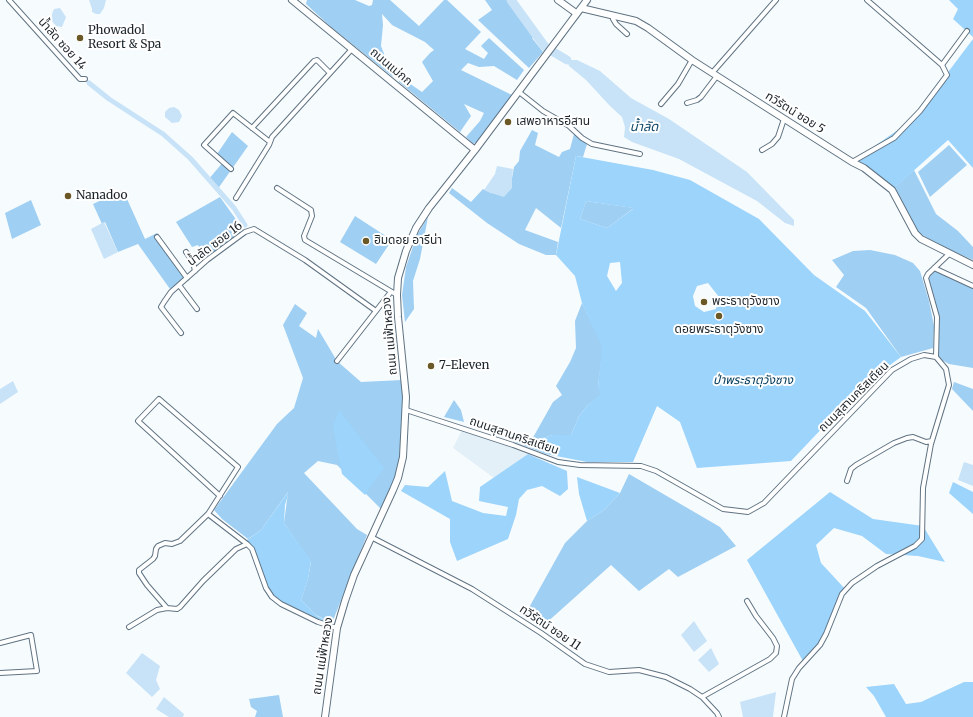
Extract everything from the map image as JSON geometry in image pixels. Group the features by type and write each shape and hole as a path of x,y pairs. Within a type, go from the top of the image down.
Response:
{"street":[{"name":"น้ำลัด ซอย 14","path":"9,0 80,79 85,79"},
{"name":"ถนนแม่กก","path":"292,0 475,150"},
{"path":"558,0 576,14"},
{"name":"ถนน แม่ฟ้าหลวง","path":"325,717 337,628 350,584 393,490 401,467 405,446 405,380 397,296 400,270 406,251 416,228 435,200 475,150 587,0"},
{"path":"687,103 702,97 715,75 759,18 776,0"},
{"path":"852,162 894,138 920,111 947,75 942,65 867,0"},
{"name":"ทวีรัตน์ ซอย 5","path":"581,8 636,21 715,75 852,162 869,171 892,190 915,233 921,239 973,265"},
{"path":"613,15 613,20 627,34"},
{"path":"942,65 967,31"},
{"path":"236,198 269,145 272,137 352,49"},
{"path":"252,128 314,61 317,60 330,73"},
{"path":"661,104 678,84 692,60"},
{"path":"519,92 543,111 569,126 582,138 592,144 640,154"},
{"path":"231,169 204,145 233,113 270,142"},
{"path":"762,150 772,144 778,137 784,119"},
{"path":"277,188 311,210 313,213 304,236 305,240 397,296"},
{"name":"น้ำลัด ซอย 16","path":"181,333 161,308 171,292 196,270 245,232 254,229 305,260 376,311"},
{"path":"158,237 187,278"},
{"path":"186,252 193,262 196,270"},
{"path":"784,717 792,679 799,668 820,645 842,594 852,583 877,566 915,546 922,539 923,488 932,441 949,385 946,369 936,357 937,317 926,278 928,274 949,254"},
{"path":"934,268 973,286"},
{"path":"179,285 197,309"},
{"path":"337,361 390,293"},
{"name":"ถนนสุสานคริสเตียน","path":"406,410 513,445 558,462 580,465 641,466 656,471 723,509 748,512 764,503 892,370 911,359 924,355 936,357"},
{"path":"168,608 147,585 139,573 139,570 154,559 158,546 165,543 172,544 180,542 208,514 220,496 238,467 159,399 138,421 220,496"},
{"path":"848,481 851,469 894,443 913,437 926,442 932,441"},
{"path":"208,514 252,549 266,588 272,597 281,604 318,622 337,628"},
{"name":"ทวีรัตน์ ซอย 11","path":"371,537 472,589 541,633 585,664 610,672 638,670 666,677 702,697 719,717"},
{"path":"129,627 157,610 180,607 203,581 236,549 246,544"},
{"path":"702,697 770,659 776,653 777,646 773,638 756,616 747,601"},
{"path":"0,643 31,635 37,671 0,673"}],"shaded area":[{"path":"307,0 355,0 369,6 372,5 373,0 390,0 419,26 444,0 447,0 481,32 465,49 484,59 488,53 481,46 489,38 524,70 517,80 494,66 479,67 468,63 461,70 512,95 479,141 473,144 466,137 480,121 484,113 464,104 471,116 460,132 399,82 400,79 406,81 422,92 433,81 422,62 434,50 425,42 392,25 382,14 383,25 381,46 393,77 331,27 306,4"},
{"path":"485,0 516,0 520,9 539,34 532,38 543,52 529,68 478,20 492,10"},
{"path":"532,130 538,133 535,145 559,157 562,152 570,149 574,134 587,144 583,157 576,156 561,228 536,208 525,230 558,242 556,255 546,255 519,244 487,223 449,193 452,188 471,202 483,189 491,193 512,188 514,167 519,161 520,151"},
{"path":"232,132 248,146 217,190 208,180 224,161 217,154"},
{"path":"949,145 967,165 930,197 918,172"},
{"path":"914,170 936,214 958,231 973,247 973,260 930,241 915,229 894,188"},
{"path":"123,190 145,239 157,233 168,254 186,277 170,289 138,244 118,252 105,222 102,224 93,204"},
{"path":"220,197 245,232 207,260 198,245 192,247 176,222"},
{"path":"31,200 41,225 12,239 5,213"},
{"path":"586,201 634,208 607,228 580,219"},
{"name":"ฮิมดอย อารีน่า","path":"355,216 392,240 376,264 340,242"},
{"path":"428,217 420,259 413,281 414,309 405,322 402,295 406,267 417,235"},
{"path":"870,250 895,255 913,263 920,271 929,301 934,326 933,348 901,357 866,308 836,287 844,275 832,260 853,251"},
{"path":"934,268 973,287 973,368 949,364 936,357 937,317 926,278"},
{"path":"582,303 603,347 598,386 602,394 587,406 579,416 571,435 553,435 531,441 553,402 562,395 556,386 570,362 576,348 575,321"},
{"path":"295,304 307,313 299,326 316,338 318,329 337,361 361,382 402,380 403,430 399,466 383,511 337,465 318,461 304,473 357,529 367,535 332,623 316,615 301,600 308,579 311,562 284,523 288,492 261,530 248,539 222,519 214,510 277,424 294,408 303,378 283,325"},
{"path":"954,382 973,389 973,411 952,389"},
{"path":"454,400 461,410 464,422 444,417"},
{"path":"462,430 511,446 528,454 494,478 453,448"},
{"path":"629,474 720,527 736,546 678,577 669,569 639,591 611,565 544,625 526,613 565,543 587,521 604,510 620,493"},
{"path":"279,695 283,717 255,717 257,711 251,707 249,699"}],"green space":[{"path":"949,0 973,0 973,37 953,19 958,9"},
{"path":"973,39 973,168 948,140 892,190 852,162 912,120"},
{"name":"ป่าพระธาตุวังซาง","path":"576,156 653,170 690,180 759,219 814,275 865,311 901,357 864,384 791,461 697,468 680,422 657,406 633,462 587,462 546,454 512,441 518,439 531,441 553,435 571,435 579,416 587,406 601,394 598,386 602,347 582,303 575,276 556,255","holes":["586,201 633,208 633,209 607,228 580,219","620,262 622,283 616,291 607,276 610,263","708,283 719,297 716,309 704,312 695,306 693,296 697,286"]},
{"path":"339,410 384,468 365,495 342,474 333,427"},
{"path":"528,454 567,471 568,489 560,496 542,486 527,490 519,499 516,515 508,539 457,561 450,542 450,519 401,491 405,485 428,487 445,471 452,501 483,513 506,516 508,507 479,501 480,487"},
{"path":"577,477 620,493 604,510 587,521 579,494"},
{"path":"953,482 973,492 973,514 949,493"},
{"path":"289,491 285,505 284,523 311,561 308,579 301,600 317,616 332,623 318,622 281,604 266,588 252,549 247,544 247,540 261,530"},
{"path":"830,492 873,519 923,526 945,562 918,556 886,554 862,536 834,528 816,545 821,563 846,590 820,645 804,663 747,560"},
{"path":"964,682 973,682 973,717 886,717 874,696 866,687 894,684 906,704 921,702"}],"water":[{"path":"89,0 106,0 104,8 100,14 92,12"},
{"path":"60,8 66,17 62,27 56,26 52,21 54,9"},
{"name":"น้ำลัด","path":"567,60 577,60 600,71 631,98 669,119 747,172 794,220 794,226 785,223 757,201 679,159 632,142 624,137 625,127 622,117 586,80 569,66"},
{"path":"174,107 179,110 182,116 179,122 172,123 165,117 165,112 169,108"},
{"path":"497,166 513,169 512,188 504,197 484,190 495,174"},
{"path":"104,222 118,252 104,259 91,229"},
{"path":"13,381 18,392 0,404 0,389"},
{"path":"964,462 973,465 973,486 958,480"},
{"path":"694,621 707,641 694,652 681,635"},
{"path":"711,648 719,664 709,672 698,660"},
{"path":"142,653 160,666 156,680 160,689 152,697 126,673"},
{"path":"776,692 773,717 743,717 740,702"},
{"path":"164,697 184,714 183,717 169,717 156,709"}],"waterway":[{"name":"น้ำลัด","path":"511,0 545,47 567,60"},
{"path":"89,83 109,99 163,134 190,158 234,208 245,225"}],"place":[{"name":"Phowadol Resort & Spa","path":"80,38"},
{"name":"เสพอาหารอีสาน","path":"508,122"},
{"name":"Nanadoo","path":"68,196"},
{"name":"ฮิมดอย อารีน่า","path":"366,241"},
{"name":"พระธาตุวังซาง","path":"704,302"},
{"name":"ดอยพระธาตุวังซาง","path":"719,316"},
{"name":"7-Eleven","path":"431,366"}]}
